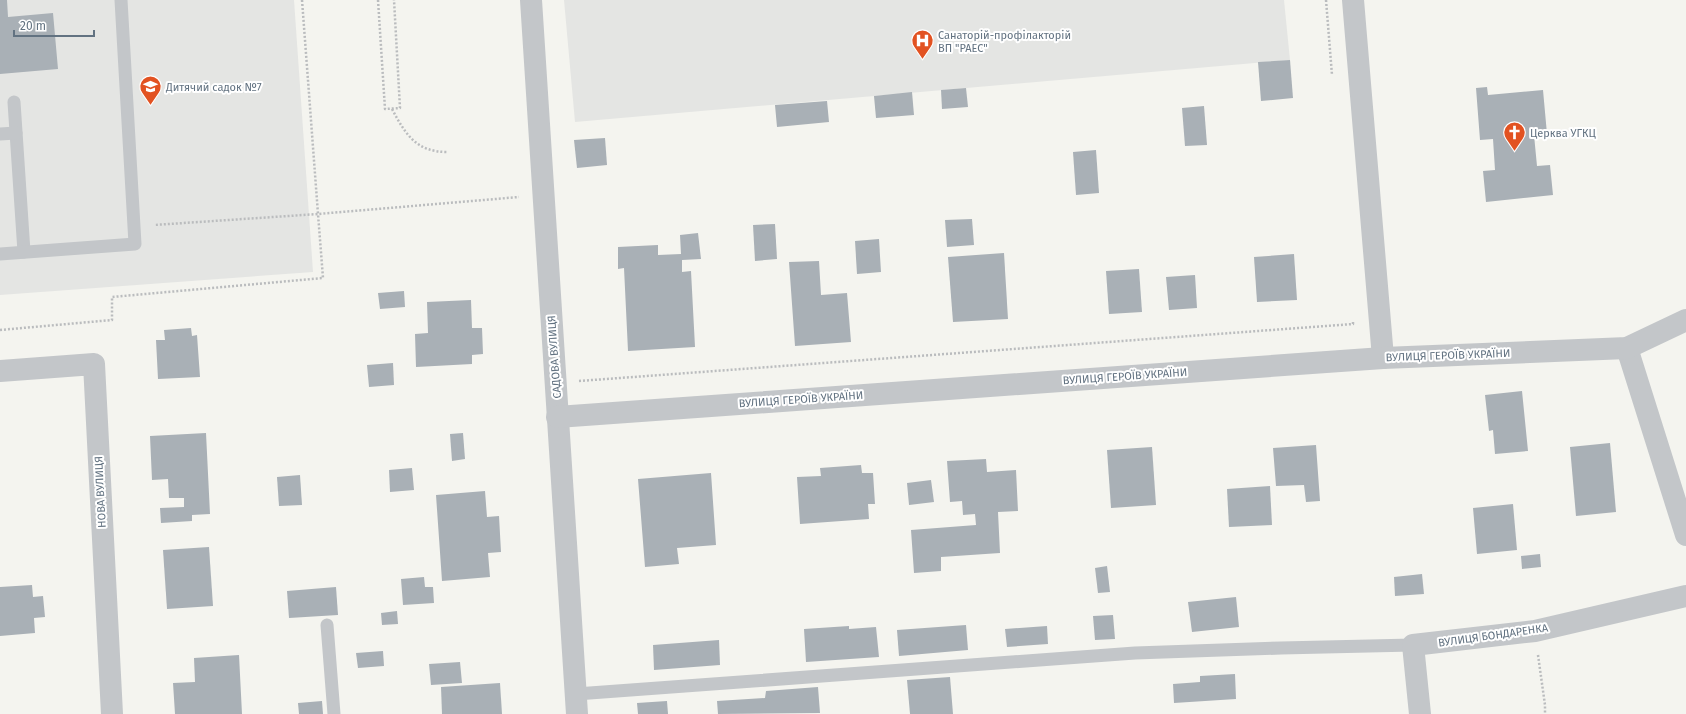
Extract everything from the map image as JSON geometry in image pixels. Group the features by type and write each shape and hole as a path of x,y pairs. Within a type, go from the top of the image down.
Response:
{"street":[{"name":"САДОВА ВУЛИЦЯ","path":"531,0 557,417 577,704"},
{"path":"1353,0 1383,358"},
{"name":"ВУЛИЦЯ ГЕРОЇВ УКРАЇНИ","path":"557,417 1383,358 1627,348 1686,320"},
{"path":"1627,348 1686,535"},
{"name":"НОВА ВУЛИЦЯ","path":"0,371 94,364 112,714"},
{"name":"ВУЛИЦЯ БОНДАРЕНКА","path":"1414,645 1534,631 1686,596"},
{"path":"1414,645 1420,714"}],"lane":[{"path":"0,254 135,244 121,0"},
{"path":"14,102 24,252"},
{"path":"0,134 16,133"},
{"path":"327,625 334,714"},
{"path":"577,704 1135,653 1414,645"}],"path":[{"path":"0,330 112,320 112,297 323,278 302,0"},
{"path":"378,0 385,109 400,108 394,0"},
{"path":"1326,0 1332,79"},
{"path":"392,109 413,142 438,152 448,152"},
{"path":"134,227 318,214 543,195"},
{"path":"579,382 1354,324 1353,316"},
{"path":"1534,631 1545,714"}],"shaded area":[{"name":"Дитячий садок №7","path":"0,0 294,0 313,272 0,295"},
{"name":"Санаторій-профілакторій ВП \"РАЕС\"","path":"564,0 1284,0 1290,60 575,122"}],"building":[{"path":"0,0 7,0 8,17 53,13 58,69 0,74"},
{"path":"1290,60 1293,98 1261,101 1258,62"},
{"name":"Церква УГКЦ","path":"1487,87 1488,95 1543,90 1547,134 1534,135 1537,166 1550,165 1553,195 1486,202 1483,171 1495,170 1493,139 1480,140 1476,88"},
{"path":"966,88 968,107 942,109 941,90"},
{"path":"912,92 914,115 876,118 874,96"},
{"path":"827,101 829,122 777,127 775,105"},
{"path":"1204,106 1207,145 1185,146 1182,108"},
{"path":"605,138 607,165 577,168 574,140"},
{"path":"1096,150 1099,193 1076,195 1073,152"},
{"path":"972,219 974,245 947,247 945,220"},
{"path":"775,224 777,259 755,261 753,225"},
{"path":"698,233 701,259 682,260 682,272 691,271 695,347 628,351 624,268 618,269 618,247 658,245 658,255 681,254 680,235"},
{"path":"879,239 881,272 857,274 855,241"},
{"path":"1004,253 1008,319 953,322 948,257"},
{"path":"1294,254 1297,300 1257,302 1254,257"},
{"path":"819,261 821,295 847,293 851,342 795,346 789,262"},
{"path":"1139,269 1142,312 1109,314 1106,271"},
{"path":"1195,275 1197,308 1169,310 1166,277"},
{"path":"404,291 405,307 380,309 378,293"},
{"path":"471,300 472,328 482,328 483,354 472,355 472,364 416,367 415,334 428,333 427,302"},
{"path":"191,328 192,336 197,335 200,377 158,379 156,340 165,340 164,330"},
{"path":"393,363 394,385 369,387 367,365"},
{"path":"1522,391 1528,451 1495,454 1493,430 1489,431 1485,395"},
{"path":"206,433 210,514 192,515 192,521 161,523 160,508 184,507 184,498 169,498 168,479 152,480 150,436"},
{"path":"463,433 465,459 452,461 450,434"},
{"path":"1610,443 1616,512 1576,516 1570,447"},
{"path":"1316,445 1320,501 1306,502 1304,485 1276,486 1273,448"},
{"path":"1152,447 1156,505 1111,508 1107,450"},
{"path":"986,459 987,472 1016,470 1018,511 998,512 1000,553 941,557 941,571 914,573 911,530 976,525 975,514 963,515 962,501 950,502 947,461"},
{"path":"861,465 862,473 873,473 875,504 868,504 869,519 800,524 797,477 821,476 820,468"},
{"path":"412,468 414,490 390,492 389,470"},
{"path":"711,473 716,545 677,548 679,564 645,567 638,479"},
{"path":"300,475 302,505 279,506 277,477"},
{"path":"931,480 934,502 909,505 907,483"},
{"path":"1270,486 1272,525 1229,527 1227,489"},
{"path":"485,491 487,517 499,516 501,552 488,553 490,577 442,581 436,495"},
{"path":"1513,504 1517,550 1477,554 1473,508"},
{"path":"209,547 213,606 167,609 163,550"},
{"path":"1540,554 1541,567 1522,569 1521,556"},
{"path":"1107,566 1110,592 1098,593 1095,568"},
{"path":"1422,574 1424,594 1395,596 1394,577"},
{"path":"424,577 425,587 433,587 434,603 403,605 401,579"},
{"path":"32,585 33,597 43,596 45,617 34,618 35,633 0,636 0,587"},
{"path":"336,587 338,615 289,618 287,591"},
{"path":"1236,597 1239,627 1192,632 1188,602"},
{"path":"397,611 398,624 382,625 381,613"},
{"path":"1113,615 1115,639 1095,640 1093,616"},
{"path":"966,625 968,650 899,656 897,630"},
{"path":"849,626 849,629 876,627 879,657 806,662 804,629"},
{"path":"1047,626 1048,644 1007,647 1005,629"},
{"path":"719,640 720,665 654,670 653,645"},
{"path":"383,651 384,666 358,668 356,653"},
{"path":"239,655 242,714 175,714 173,683 195,682 194,658"},
{"path":"460,662 462,683 431,685 429,664"},
{"path":"1235,674 1236,699 1174,703 1173,684 1200,682 1200,676"},
{"path":"950,677 953,714 910,714 907,680"},
{"path":"500,683 502,714 442,714 441,687"},
{"path":"818,687 820,713 718,714 717,701 765,698 766,691"},
{"path":"322,701 323,714 299,714 298,703"},
{"path":"667,701 668,714 638,714 637,703"}],"place":[{"name":"Санаторій-профілакторій ВП \"РАЕС\"","path":"922,60"},
{"name":"Дитячий садок №7","path":"151,106"},
{"name":"Церква УГКЦ","path":"1515,152"}]}
